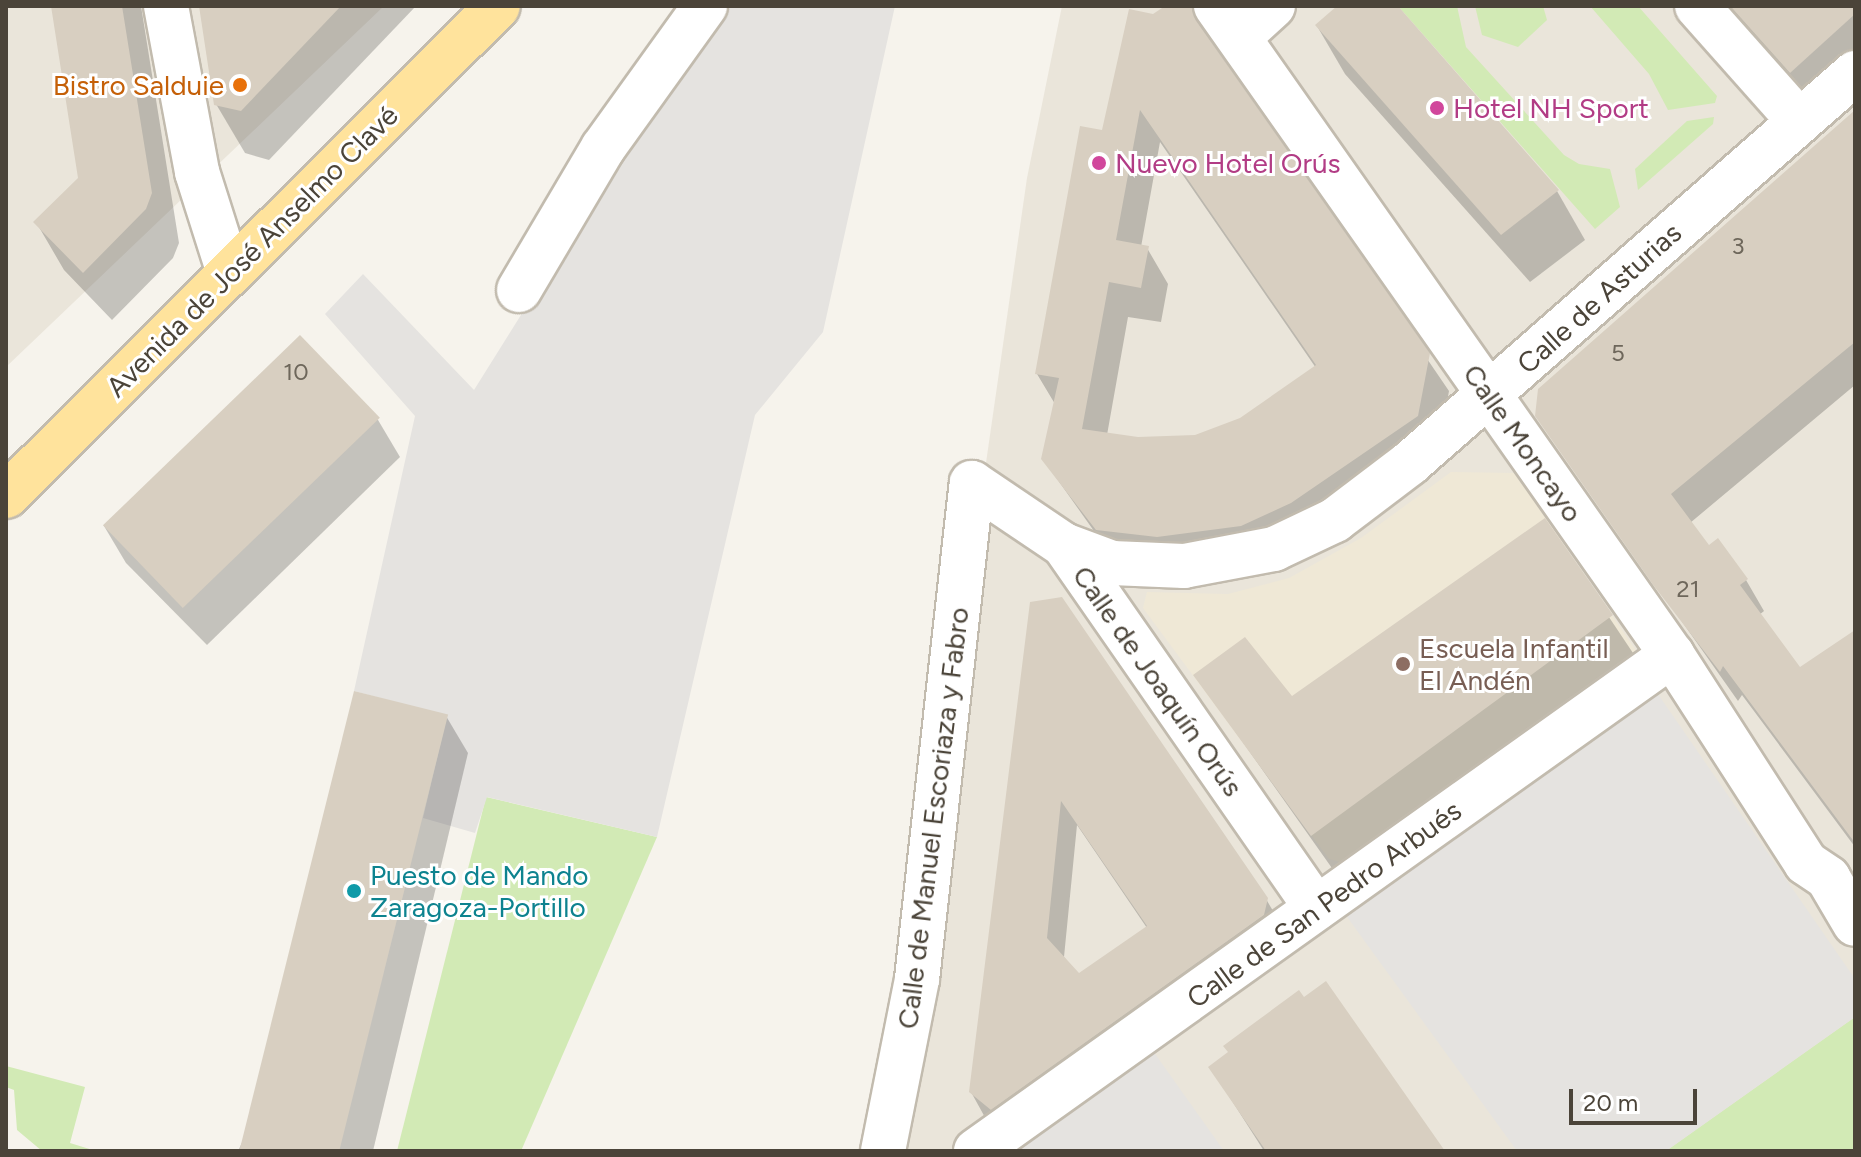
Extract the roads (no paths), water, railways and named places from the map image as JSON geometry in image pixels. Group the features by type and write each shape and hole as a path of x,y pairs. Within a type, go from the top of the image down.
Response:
{"main road":[{"name":"Avenida de José Anselmo Clavé","path":"6,496 498,6"}],"street":[{"path":"166,6 197,172 229,273"},
{"path":"519,290 603,148 705,6"},
{"path":"1228,21 1273,6"},
{"path":"1697,6 1799,121"},
{"name":"Calle Moncayo","path":"1228,21 1672,655 1806,863 1842,873 1855,924"},
{"name":"Calle de Asturias","path":"1064,545 1112,563 1184,566 1274,549 1335,520 1490,395 1855,73"},
{"name":"Calle de Joaquín Orús","path":"972,483 1064,545 1330,899"},
{"name":"Calle de Manuel Escoriaza y Fabro","path":"883,1151 917,979 972,483"},
{"name":"Calle de San Pedro Arbués","path":"976,1151 1672,655"}],"place":[{"name":"Bistro Salduie","path":"240,85"},
{"name":"Hotel NH Sport","path":"1437,108"},
{"name":"Nuevo Hotel Orús","path":"1099,163"},
{"name":"Escuela Infantil El Andén","path":"1403,664"},
{"name":"Puesto de Mando Zaragoza-Portillo","path":"354,891"}]}
